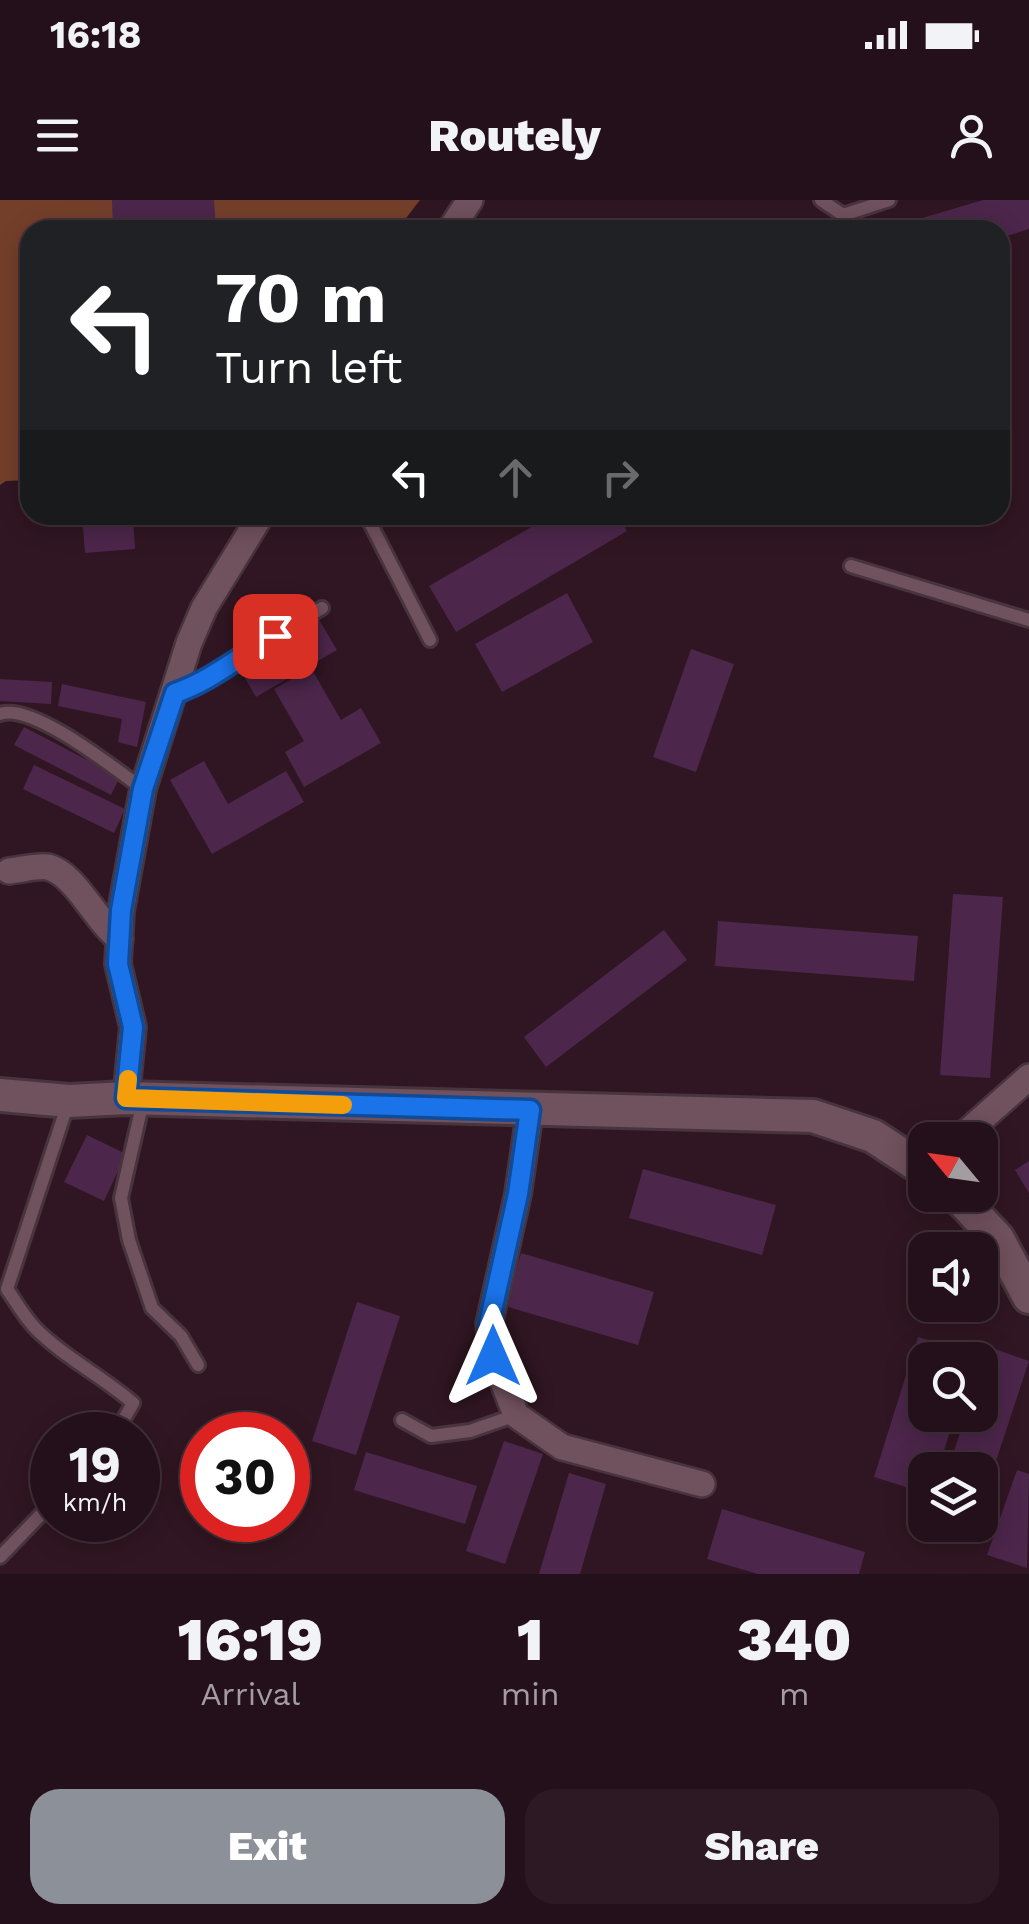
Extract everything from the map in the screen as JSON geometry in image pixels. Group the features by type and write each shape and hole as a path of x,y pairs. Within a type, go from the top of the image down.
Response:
{"street":[{"path":"134,1098 133,1027 118,964 121,910 143,789 189,643 204,608 256,525"},
{"path":"9,872 48,867 70,880 103,926 120,939"},
{"path":"978,1122 1029,1077"},
{"path":"0,1095 69,1101 134,1098 813,1116 874,1136 908,1158"},
{"path":"530,1110 518,1194 489,1324 493,1356 516,1414 562,1447 702,1484"},
{"path":"973,1212 998,1239 1029,1297"}],"lane":[{"path":"821,200 843,214 889,200"},
{"path":"371,525 430,640"},
{"path":"851,566 1029,620"},
{"path":"175,693 202,684 215,672 322,608"},
{"path":"0,714 8,711 50,724 143,789"},
{"path":"134,1098 122,1198 129,1240 152,1308 181,1336 198,1365"},
{"path":"69,1101 7,1290 34,1327 133,1403 128,1412"},
{"path":"402,1420 431,1436 470,1431 516,1414"},
{"path":"0,1557 30,1525"}],"shaded area":[{"path":"0,200 420,200 405,220 20,220 20,480 0,485"}],"building":[{"path":"112,200 214,200 215,220 113,220"},
{"path":"983,200 1029,200 1029,229 1010,235 1010,220 916,220"},
{"path":"83,525 134,525 135,549 85,553"},
{"path":"535,525 624,525 627,531 456,632 429,586"},
{"path":"567,593 593,642 502,692 475,644"},
{"path":"318,618 337,650 256,697 238,666"},
{"path":"691,649 734,664 696,772 653,757"},
{"path":"311,668 341,720 361,708 381,743 304,787 285,752 304,741 274,689"},
{"path":"0,679 52,682 51,704 0,701"},
{"path":"62,684 146,702 137,747 118,742 122,719 58,706"},
{"path":"24,727 120,777 111,795 14,745"},
{"path":"204,761 228,804 286,771 304,802 212,854 170,780"},
{"path":"34,765 125,809 114,833 23,789"},
{"path":"953,894 1003,897 990,1078 940,1075"},
{"path":"718,921 918,936 914,981 715,966"},
{"path":"664,930 687,960 546,1067 524,1037"},
{"path":"87,1135 126,1154 104,1201 64,1182"},
{"path":"1029,1161 1029,1193 1015,1170"},
{"path":"643,1169 776,1205 762,1255 629,1218"},
{"path":"521,1253 654,1292 638,1345 505,1306"},
{"path":"357,1302 400,1316 356,1455 312,1441"},
{"path":"998,1350 1029,1361 998,1455 954,1452 960,1432 998,1432"},
{"path":"908,1369 908,1432 950,1432 944,1452 908,1452 908,1488 874,1477"},
{"path":"504,1441 543,1454 505,1564 466,1551"},
{"path":"366,1452 477,1486 465,1524 354,1490"},
{"path":"1017,1470 1029,1474 1027,1568 987,1555 992,1542 998,1542 998,1524"},
{"path":"569,1473 606,1484 580,1574 539,1574"},
{"path":"722,1509 865,1552 859,1574 758,1574 707,1559"}],"slow traffic":[{"path":"128,1079 126,1098 343,1105"}],"route":[{"path":"275,636 202,684 175,693 143,789 121,910 118,964 133,1027 126,1098 530,1110 518,1194 489,1324 493,1356"}]}
